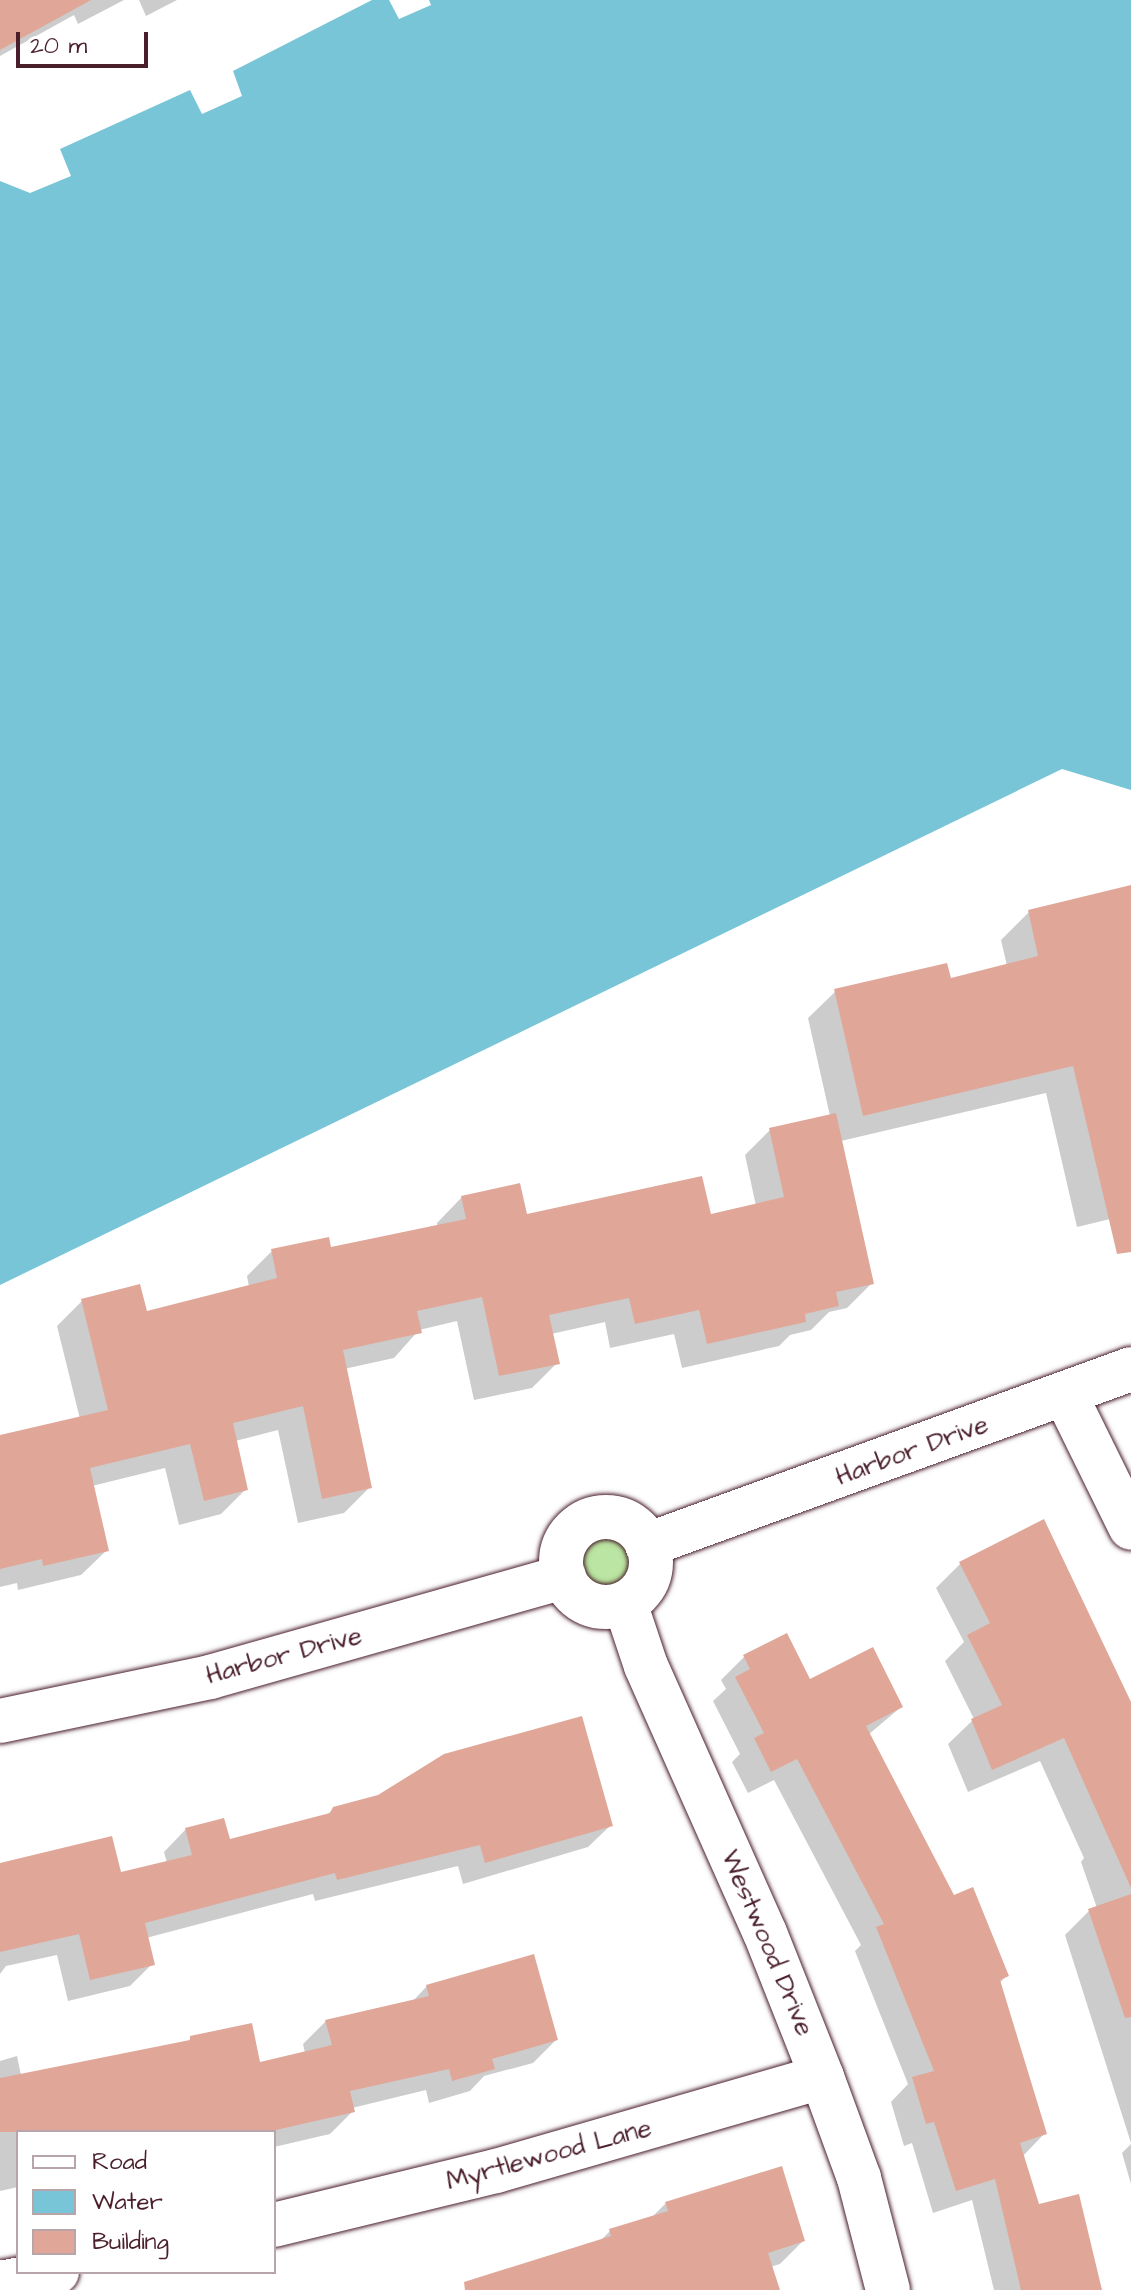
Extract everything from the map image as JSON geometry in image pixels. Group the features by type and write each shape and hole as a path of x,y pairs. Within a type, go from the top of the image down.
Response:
{"street":[{"name":"Harbor Drive","path":"647,1545 1131,1369"},
{"path":"1065,1394 1131,1528"},
{"path":"604,1516 620,1519 635,1527 647,1545 650,1573 643,1589 625,1603 596,1607 579,1599 564,1577 561,1565 564,1546 574,1529 588,1521 604,1516"},
{"name":"Harbor Drive","path":"0,1721 210,1677 564,1577"},
{"name":"Westwood Drive","path":"625,1603 646,1666 765,1933 822,2077 859,2178 888,2290"},
{"name":"Myrtlewood Lane","path":"276,2225 496,2171 822,2077"},
{"path":"0,2283 47,2274"}],"green space":[{"path":"606,1537 624,1544 631,1562 624,1580 606,1587 588,1580 581,1562 588,1544"}],"water":[{"path":"372,0 389,0 399,19 431,5 429,0 1131,0 1131,790 1062,769 0,1285 0,181 30,193 71,176 60,149 190,90 202,114 242,96 233,71"}],"building":[{"path":"0,0 91,0 0,50"},
{"path":"1131,885 1131,1252 1117,1254 1073,1066 863,1116 834,989 947,963 951,978 1038,956 1028,910"},
{"path":"836,1113 874,1284 836,1292 839,1306 805,1314 806,1322 707,1344 699,1310 635,1324 629,1298 549,1315 560,1364 499,1376 482,1297 417,1311 422,1333 343,1350 372,1488 322,1499 303,1406 233,1423 248,1490 204,1501 190,1444 90,1468 109,1551 43,1566 42,1559 0,1569 0,1435 108,1410 81,1299 140,1284 147,1311 277,1278 271,1249 329,1237 331,1247 466,1219 461,1196 520,1183 527,1214 702,1176 711,1214 784,1197 769,1128"},
{"path":"1044,1519 1131,1702 1131,1888 1064,1738 992,1770 971,1719 1002,1705 967,1635 990,1623 959,1562"},
{"path":"787,1633 810,1679 873,1647 903,1707 866,1726 954,1895 973,1887 1009,1976 1000,1980 1047,2134 1020,2143 1039,2204 1079,2194 1102,2290 1021,2290 995,2179 956,2191 934,2122 926,2124 912,2077 934,2071 876,1927 884,1924 797,1759 771,1772 754,1738 764,1733 735,1677 750,1669 743,1655"},
{"path":"582,1716 613,1826 485,1863 480,1845 337,1880 335,1873 145,1923 155,1965 90,1980 79,1934 0,1952 0,1863 112,1836 121,1872 192,1855 185,1828 224,1818 230,1839 330,1813 333,1807 378,1795 444,1754"},
{"path":"1131,1894 1131,2017 1125,2018 1088,1909"},
{"path":"534,1954 558,2040 492,2059 495,2069 452,2081 449,2069 350,2091 355,2112 276,2130 0,2132 0,2078 190,2040 190,2036 252,2023 260,2062 332,2045 325,2020 429,1996 426,1985"},
{"path":"782,2166 805,2241 768,2253 780,2290 465,2290 464,2282 611,2236 609,2229 668,2211 665,2202"}]}
